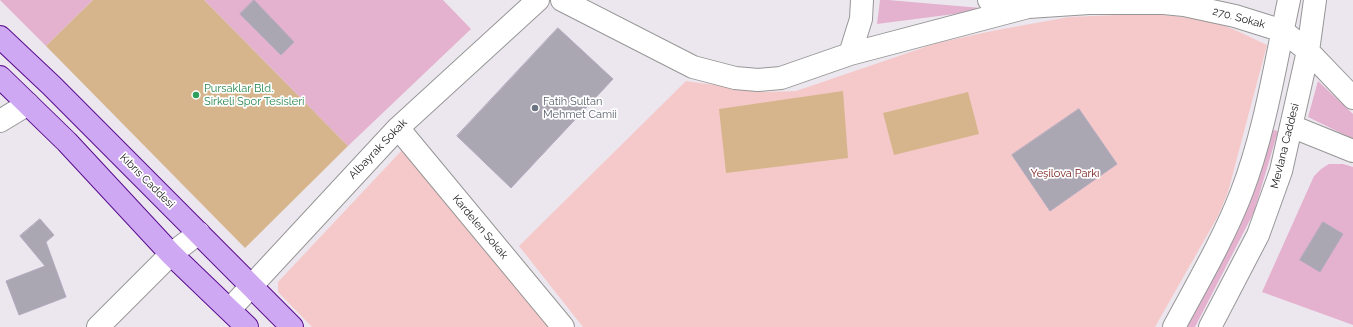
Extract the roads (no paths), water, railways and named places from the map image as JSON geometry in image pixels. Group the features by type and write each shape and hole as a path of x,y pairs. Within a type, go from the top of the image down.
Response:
{"main road":[{"name":"Kıbrıs Caddesi","path":"0,37 52,86 292,327"},
{"path":"0,77 67,142 171,254 230,309 247,327"}],"street":[{"name":"Albayrak Sokak","path":"230,309 398,128 538,0"},
{"path":"562,0 693,67 735,78 758,80 782,78 850,54 1028,7"},
{"path":"850,54 861,19 862,0"},
{"path":"989,0 1028,7"},
{"path":"1174,327 1226,228 1241,194 1266,106 1289,0"},
{"name":"Mevlana Caddesi","path":"1210,327 1258,235 1281,171 1308,51 1315,0"},
{"name":"270. Sokak","path":"1028,7 1089,3 1164,3 1184,5 1235,16 1282,31 1308,51 1353,98"},
{"path":"0,122 28,104"},
{"path":"1291,126 1353,151"},
{"name":"Kardelen Sokak","path":"398,128 563,327"},
{"path":"98,327 171,254 199,233"}],"place":[{"name":"Pursaklar Bld. Sirkeli Spor Tesisleri","path":"196,95"},
{"name":"Fatih Sultan Mehmet Camii","path":"535,108"}],"park label":[{"name":"Yeşilova Parkı","path":"1065,174"}]}
